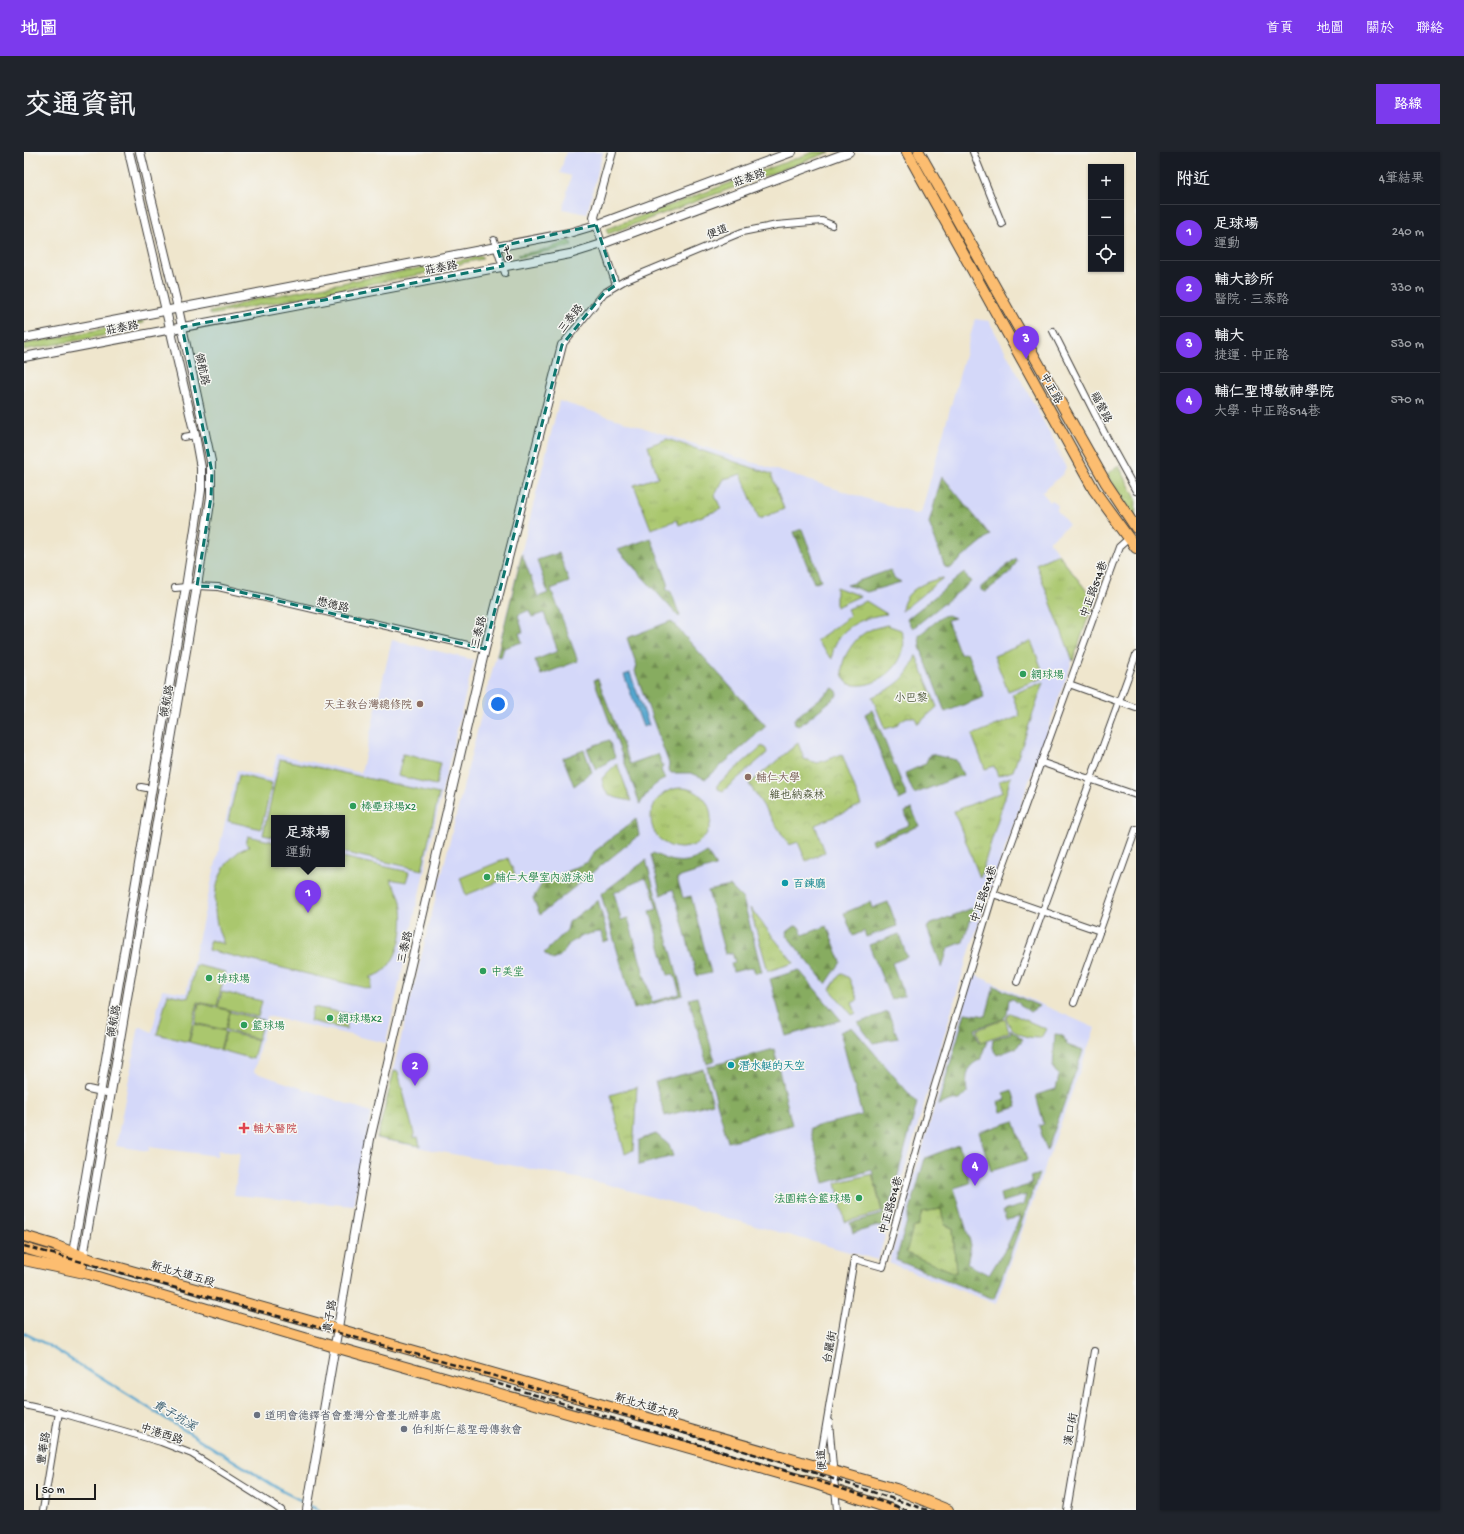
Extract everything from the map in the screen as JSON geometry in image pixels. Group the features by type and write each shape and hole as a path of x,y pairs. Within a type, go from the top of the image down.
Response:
{"main road":[{"name":"中正路","path":"907,152 1087,477 1132,536 1136,548"},
{"name":"中正路","path":"919,152 1098,470 1136,528"},
{"path":"1087,477 1098,470"},
{"path":"24,1236 50,1244 86,1260 89,1274"},
{"name":"新北大道五段","path":"24,1248 86,1260 338,1329"},
{"path":"24,1260 89,1274 335,1347 834,1490 894,1510"},
{"name":"新北大道六段","path":"338,1329 896,1489 948,1510"}],"street":[{"name":"領航路","path":"72,1253 152,789 201,490 200,462 195,435 129,152"},
{"name":"領航路","path":"86,1260 111,1094 211,497 212,472 209,451 178,308 140,152"},
{"path":"612,152 594,217 616,285"},
{"name":"莊泰路","path":"24,338 496,244 568,233 596,225 792,152"},
{"name":"莊泰路","path":"24,357 182,327 504,270 570,254 602,244 849,152"},
{"path":"973,152 1002,224"},
{"name":"便道","path":"616,285 717,241 742,232 777,225 822,221 832,225"},
{"name":"7-8","path":"496,244 504,270"},
{"name":"三泰路","path":"370,1139 485,649 562,346 604,293 616,285"},
{"name":"福營路","path":"1053,331 1110,444 1136,491"},
{"path":"184,437 195,435"},
{"name":"中正路514巷","path":"883,1267 935,1086 993,894 1118,547 1132,536"},
{"name":"懋德路","path":"175,588 197,586 218,588 485,649"},
{"path":"1017,982 1136,655"},
{"path":"1068,684 1136,708"},
{"path":"1040,762 1136,795"},
{"path":"141,787 152,789"},
{"path":"1074,1003 1136,829"},
{"path":"993,894 1100,931"},
{"path":"88,1089 111,1094"},
{"name":"貴子路","path":"307,1510 370,1139"},
{"name":"台麗街","path":"819,1467 854,1260 883,1267"},
{"name":"漢口街","path":"1067,1510 1094,1351"},
{"name":"中港西路","path":"24,1406 59,1412 161,1442 192,1454 281,1510"},
{"name":"便道","path":"829,1408 832,1471 837,1510"},
{"name":"豐華路","path":"43,1510 59,1412"}],"highlighted area":[{"path":"596,225 616,285 604,293 562,345 485,649 218,587 197,586 211,497 212,472 182,327 503,266 497,247"}],"shaded area":[{"path":"566,152 603,152 587,214 563,209 571,176 560,173"},
{"name":"輔仁大學","path":"975,319 989,321 1067,465 1056,448 1055,449 1066,467 1063,474 1042,492 1050,502 1052,500 1058,507 1056,509 1069,525 1049,541 1094,600 989,893 966,962 878,1260 602,1183 376,1139 559,401 915,514 921,513"},
{"path":"392,640 474,660 442,792 386,1043 267,1016 254,1072 371,1112 354,1206 234,1195 240,1153 218,1150 217,1156 149,1147 149,1151 116,1146 139,1026 152,1032 162,989 186,993 237,770 271,779 277,754 361,773"},
{"path":"973,974 1095,1028 996,1304 889,1263"}],"green space":[{"path":"813,152 830,152 608,234 606,229"},
{"path":"570,240 572,246 519,257 518,255 547,249"},
{"path":"482,256 482,259 463,263 443,270 210,315 210,312 229,308 248,301"},
{"path":"143,321 144,323 119,328 102,336 24,350 24,344"},
{"path":"667,439 771,474 784,509 759,519 741,474 724,479 715,495 721,509 679,525 677,520 651,529 634,485 658,477 648,446"},
{"path":"1119,466 1136,499 1135,519 1107,474"},
{"path":"942,476 990,535 950,568 945,567 929,523"},
{"path":"802,529 821,580 814,583 794,532"},
{"path":"651,538 668,583 666,589 671,592 680,616 679,617 618,550"},
{"path":"559,553 569,582 551,589 578,661 541,675 535,660 558,651 544,613 532,617 529,610 518,615 523,632 519,633 522,642 504,648 501,657 497,656 522,554 538,597 548,593 537,560"},
{"path":"1058,554 1094,600 1073,661 1036,564"},
{"path":"1016,558 1017,561 1010,573 985,592 981,590 981,587"},
{"path":"890,570 894,578 901,582 867,592 847,585"},
{"path":"964,573 971,582 913,628 907,619"},
{"path":"943,578 902,611 906,598 916,588 922,584"},
{"path":"836,587 860,596 836,607"},
{"path":"866,601 887,614 868,618 850,627 837,640 832,659 816,641 850,616 847,609"},
{"path":"948,615 955,618 947,620 960,654 967,652 984,697 945,712 920,647 919,635 943,616"},
{"path":"671,621 766,726 706,779 691,773 671,773 668,769 669,764 635,671 637,666 627,638"},
{"path":"887,625 901,630 904,641 903,652 898,662 891,671 872,683 860,685 849,684 844,678 842,672 843,664 850,649 866,632"},
{"path":"1031,641 1045,677 1008,691 994,656"},
{"name":"小巴黎","path":"916,655 937,707 918,724 915,718 906,717 895,726 885,729 872,697 899,682 909,671"},
{"path":"598,679 630,764 658,754 663,766 661,770 665,779 654,786 640,804 594,680"},
{"path":"1044,682 1013,771 998,776 994,766 985,769 972,735 1020,716 1012,694"},
{"path":"833,688 837,691 838,695 799,726 795,724 794,719"},
{"path":"872,710 907,796 899,800 865,714"},
{"path":"609,740 615,757 596,770 587,748"},
{"name":"維也納森林","path":"798,743 804,759 818,763 842,754 861,805 815,825 825,852 806,861 798,842 789,845 749,784"},
{"path":"762,746 766,749 767,753 723,791 718,789 718,784"},
{"path":"584,750 592,772 574,786 563,758"},
{"path":"403,754 441,763 436,785 398,776"},
{"path":"930,754 956,760 963,775 914,794 905,773 925,764"},
{"name":"棒壘球場x2","path":"280,759 439,794 422,870 345,853 345,815 271,815 271,836 263,835"},
{"path":"617,763 631,801 611,796 603,785 602,778"},
{"path":"239,775 272,783 261,829 228,821"},
{"path":"1011,777 980,878 954,811 1003,792 999,781"},
{"path":"681,788 698,793 706,801 711,818 706,835 698,843 681,848 664,843 656,835 651,818 656,801 664,793"},
{"path":"912,809 919,826 873,844 871,840 909,825 905,812"},
{"path":"636,819 639,835 540,915 533,898 543,882 588,862 594,852"},
{"path":"248,836 271,841 271,867 345,867 345,858 409,872 406,882 390,879 398,893 401,904 403,915 401,937 394,958 388,966 381,973 369,978 373,979 370,989 208,950 210,940 224,944 216,921 215,896 217,884 228,862 238,852 250,846 246,844"},
{"path":"707,852 716,866 677,878 683,898 691,896 711,973 697,976 673,889 661,895 651,855 653,853 667,859 680,862 693,859"},
{"name":"輔仁大學室內游泳池","path":"508,858 515,875 466,895 460,878"},
{"path":"646,860 683,995 634,1009 601,894","holes":["644,878 651,887 657,909 650,911 668,975 674,974 680,994 652,1002 628,918 621,920 614,893"]},
{"path":"730,886 743,899 762,972 755,973 753,967 733,972 731,963 735,962 732,953 725,954 708,891"},
{"path":"598,900 609,940 603,942 601,932 594,933 576,939 570,943 561,955 553,960 544,953 567,930 569,922"},
{"path":"870,902 872,908 888,902 897,926 866,937 864,931 853,936 844,913"},
{"path":"975,907 963,942 948,948 942,968 927,928 929,925"},
{"path":"750,908 794,963 768,971"},
{"path":"795,926 799,927 803,935 827,926 841,962 826,984 787,936 787,932"},
{"path":"899,934 907,957 892,963 904,995 891,1000 869,945"},
{"path":"196,965 225,972 217,1006 198,1002 188,1042 157,1034 168,994 188,998"},
{"path":"799,970 841,1020 786,1036 770,979"},
{"path":"841,973 849,978 858,1000 852,1003 856,1013 852,1015 830,989"},
{"path":"994,986 1039,1006 1030,1012 1013,999 1009,999 1007,1014 1003,1019 975,1029 979,1043 987,1041 980,1060 975,1062 969,1069 966,1083 967,1093 960,1100 951,1100 938,1105 965,1013 986,1016"},
{"path":"222,992 262,1001 258,1017 218,1007"},
{"path":"697,997 715,1061 707,1064 689,999"},
{"name":"籃球場","path":"199,1003 230,1011 225,1030 195,1023"},
{"name":"網球場x2","path":"313,1007 349,1014 346,1029 310,1021"},
{"name":"籃球場","path":"230,1012 263,1020 258,1039 226,1030"},
{"path":"888,1012 898,1038 873,1043 858,1023"},
{"path":"1010,1013 1046,1029 1041,1038 1024,1036 1015,1031 1006,1018"},
{"path":"1005,1019 1009,1032 980,1042 977,1030"},
{"name":"籃球場","path":"194,1024 225,1031 220,1050 189,1042"},
{"path":"852,1027 917,1103 885,1224 853,1233 850,1223 883,1214 872,1170 824,1183 810,1128 862,1115 840,1032"},
{"path":"1010,1029 1023,1039 1016,1048 997,1055 992,1048 993,1039 1011,1033"},
{"name":"籃球場","path":"226,1032 258,1040 253,1059 221,1050"},
{"path":"1055,1034 1063,1035 1067,1045 1083,1051 1047,1151 1039,1126 1044,1124 1036,1095 1056,1089 1059,1076 1053,1068"},
{"path":"774,1049 792,1125 728,1142 707,1067"},
{"path":"703,1069 713,1103 665,1116 655,1082"},
{"path":"394,1071 398,1072 415,1138 418,1137 420,1146 377,1138"},
{"path":"637,1087 633,1150 625,1154 610,1095"},
{"path":"1012,1090 1017,1107 1001,1112 998,1102 1006,1100 1003,1093"},
{"path":"1014,1121 1027,1160 991,1171 979,1132"},
{"path":"656,1134 669,1145 673,1156 639,1165 639,1140"},
{"path":"959,1145 970,1183 954,1188 971,1245 967,1264 989,1275 1008,1244 1020,1217 1006,1220 1003,1211 1023,1205 1026,1195 1002,1202 1000,1194 1032,1184 1030,1177 1039,1174 994,1299 896,1260 925,1158","holes":["941,1209 945,1225 953,1228 956,1273 906,1253 913,1228 918,1226 922,1212"]},
{"name":"法園綜合籃球場","path":"872,1174 882,1212 845,1222 836,1183"},
{"path":"941,1209 945,1225 953,1228 956,1273 905,1253 913,1228 918,1226 922,1212"}],"water":[{"path":"630,673 649,725 643,727 624,675"}],"waterway":[{"name":"貴子坑溪","path":"24,1333 46,1344 284,1492 306,1503"},
{"name":"貴子坑溪","path":"310,1506 319,1510"}],"railway":[{"path":"24,1246 502,1378 800,1468 927,1510"},
{"path":"489,1381 796,1474 907,1510"}],"place":[{"name":"輔大","path":"1026,359"},
{"name":"網球場","path":"1023,674"},
{"name":"天主教台灣總修院","path":"420,704"},
{"name":"輔仁大學","path":"748,777"},
{"name":"棒壘球場x2","path":"353,806"},
{"name":"輔仁大學室內游泳池","path":"487,877"},
{"name":"百鍊廳","path":"785,883"},
{"name":"足球場","path":"308,913"},
{"name":"中美堂","path":"483,971"},
{"name":"排球場","path":"209,978"},
{"name":"網球場x2","path":"330,1018"},
{"name":"籃球場","path":"244,1025"},
{"name":"潛水艇的天空","path":"731,1065"},
{"name":"輔大診所","path":"415,1086"},
{"name":"輔大醫院","path":"244,1128"},
{"name":"輔仁聖博敏神學院","path":"975,1186"},
{"name":"法園綜合籃球場","path":"859,1198"},
{"name":"道明會德鐸省會臺灣分會臺北辦事處","path":"257,1415"},
{"name":"伯利斯仁慈聖母傳教會","path":"404,1429"}]}
